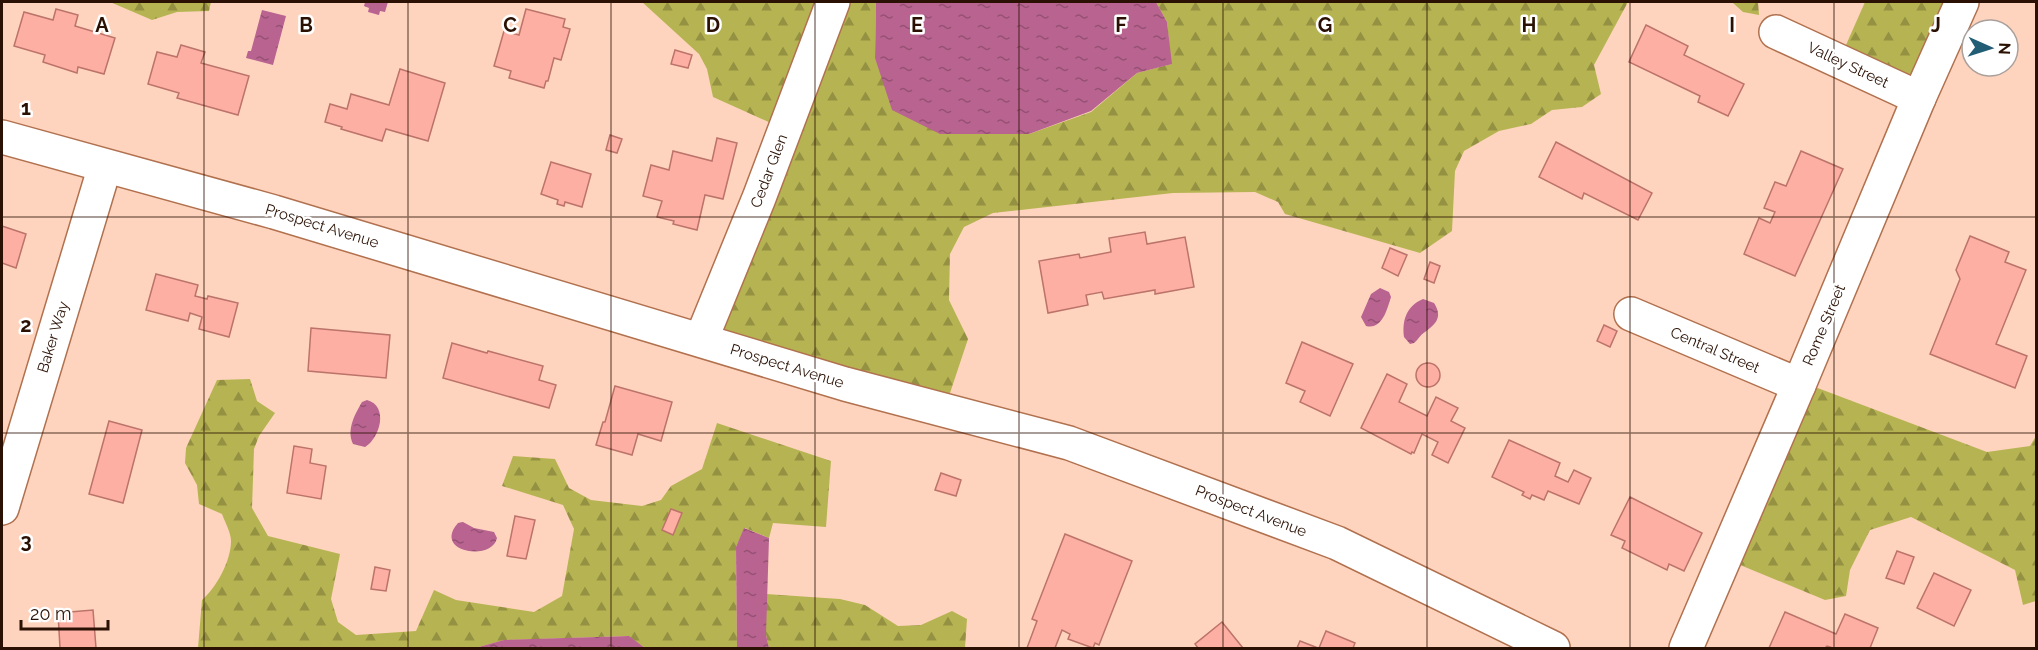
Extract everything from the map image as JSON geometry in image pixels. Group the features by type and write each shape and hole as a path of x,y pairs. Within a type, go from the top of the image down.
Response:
{"street":[{"name":"Cedar Glen","path":"701,340 759,198 834,2"},
{"name":"Rome Street","path":"1686,648 1919,98 1962,2"},
{"name":"Valley Street","path":"1776,32 1919,98"},
{"name":"Prospect Avenue","path":"2,137 274,212 845,384 1069,443 1337,543 1553,648"},
{"name":"Baker Way","path":"2,508 105,166"},
{"name":"Central Street","path":"1631,314 1799,385"}],"green space":[{"path":"110,2 211,2 209,11 177,12 152,20"},
{"path":"642,2 876,2 875,58 942,132 1029,134 1091,112 1137,73 1171,64 1167,22 1156,2 1628,2 1594,65 1601,94 1582,107 1552,110 1531,124 1499,131 1464,151 1455,171 1452,231 1420,253 1285,214 1278,202 1255,192 1173,193 993,213 964,227 950,254 949,300 968,339 946,405 715,342 782,128 713,97 707,69 699,54"},
{"path":"1716,2 1758,2 1759,15 1743,12 1733,3"},
{"path":"1865,2 1963,2 1927,87 1842,54"},
{"path":"250,379 257,401 275,413 259,436 254,449 252,508 268,536 340,554 331,599 338,622 356,635 416,631 434,590 456,600 534,612 562,596 574,529 563,505 502,486 513,456 555,459 569,488 591,500 642,506 661,500 671,486 702,469 717,423 831,461 826,527 773,523 769,538 745,528 736,547 737,648 645,648 628,636 505,640 475,648 198,648 202,600 222,574 231,541 222,514 199,504 197,485 185,463 186,448 217,380"},
{"path":"1815,387 1987,452 2030,446 2036,436 2036,601 2023,605 2015,570 1911,517 1870,530 1850,570 1846,596 1825,600 1728,560"},
{"path":"766,594 840,599 865,605 898,626 921,625 952,611 967,619 965,648 769,648 766,635"}],"water":[{"path":"365,2 388,2 385,12 380,11 379,15 368,12 369,8 364,6"},
{"path":"876,2 1156,2 1167,22 1172,64 1137,73 1091,111 1029,134 940,134 892,110 875,58"},
{"path":"262,10 286,16 273,65 246,58 248,51 251,51"},
{"path":"1380,288 1389,292 1391,297 1388,308 1380,322 1366,326 1361,317 1371,294"},
{"path":"1423,299 1434,303 1438,312 1437,320 1414,343 1410,344 1404,337 1406,315 1417,302"},
{"path":"367,400 374,403 378,409 380,422 375,437 365,447 353,444 350,433 352,422 362,402"},
{"path":"463,522 474,528 494,532 497,538 493,545 485,550 476,551 458,547 452,541 452,533 458,523"},
{"path":"744,528 769,538 766,635 769,648 737,648 736,547"},
{"path":"629,636 645,648 475,648 504,640"}],"building":[{"path":"56,9 78,15 75,26 115,38 104,74 78,67 77,73 43,62 45,55 14,46 24,12 53,20"},
{"path":"526,9 565,19 563,27 570,29 561,60 554,58 544,88 509,78 511,71 494,66 504,31 519,35"},
{"path":"1646,25 1688,46 1684,55 1744,84 1728,116 1698,102 1700,96 1629,62"},
{"path":"181,45 205,52 201,63 249,76 238,115 177,98 179,93 148,84 157,52 177,57"},
{"path":"675,50 692,55 688,68 671,64"},
{"path":"400,69 445,83 428,141 386,129 382,141 325,122 330,104 347,109 351,94 389,105"},
{"path":"610,135 622,139 617,153 606,150"},
{"path":"717,138 737,143 723,199 705,195 697,230 657,217 662,201 643,196 651,165 669,170 673,151 712,161"},
{"path":"1556,142 1652,193 1638,220 1584,193 1582,199 1539,177"},
{"path":"1801,151 1843,169 1795,276 1744,254 1759,218 1770,223 1775,212 1764,208 1775,182 1786,186"},
{"path":"551,162 591,174 582,207 565,202 564,206 557,204 558,200 541,194"},
{"path":"2,226 26,234 16,268 2,263"},
{"path":"1145,232 1147,244 1185,237 1194,287 1155,294 1155,290 1104,299 1102,292 1086,295 1088,305 1048,313 1039,261 1079,254 1080,258 1111,252 1109,238"},
{"path":"1970,236 2009,252 2005,262 2026,270 1996,344 2027,356 2015,388 1930,354 1960,279 1956,270"},
{"path":"1390,248 1407,255 1398,276 1382,268"},
{"path":"1430,262 1440,266 1434,283 1424,279"},
{"path":"156,274 198,285 195,296 207,299 208,296 238,303 229,337 199,329 202,317 190,313 188,321 146,310"},
{"path":"1604,325 1617,331 1610,347 1597,341"},
{"path":"311,328 390,335 386,378 308,371"},
{"path":"1302,342 1353,364 1330,416 1300,402 1305,391 1286,383"},
{"path":"452,343 543,366 539,380 556,385 549,408 443,378"},
{"path":"1428,363 1437,366 1440,375 1437,384 1428,387 1419,384 1416,375 1419,366"},
{"path":"1387,374 1407,384 1399,402 1427,416 1436,397 1458,408 1451,421 1465,428 1448,463 1432,455 1438,442 1422,434 1414,453 1411,454 1361,428"},
{"path":"615,386 672,402 661,441 638,434 632,455 596,445"},
{"path":"109,421 142,430 123,503 89,494"},
{"path":"1509,440 1560,463 1555,476 1568,482 1574,470 1591,478 1579,504 1548,491 1544,500 1532,495 1530,499 1522,495 1524,492 1492,477"},
{"path":"294,446 312,449 310,463 326,466 321,499 287,493"},
{"path":"941,473 961,480 956,496 935,490"},
{"path":"1630,497 1702,533 1684,571 1669,564 1667,570 1622,548 1625,541 1611,535"},
{"path":"671,509 682,513 673,535 662,530"},
{"path":"515,516 535,520 526,559 507,556"},
{"path":"1065,534 1132,561 1099,645 1095,643 1093,648 1068,639 1070,634 1062,630 1055,648 1027,648 1037,621 1032,619"},
{"path":"1897,551 1914,557 1904,584 1886,578"},
{"path":"375,567 390,570 386,591 371,589"},
{"path":"1934,573 1971,590 1954,626 1917,608"},
{"path":"93,610 96,648 60,648 58,613"},
{"path":"1785,612 1836,634 1845,614 1878,628 1870,648 1827,646 1825,648 1769,648"},
{"path":"1222,622 1243,648 1198,648 1195,644"},
{"path":"1326,631 1355,643 1353,648 1319,648"},
{"path":"1300,641 1318,648 1297,648"}]}
